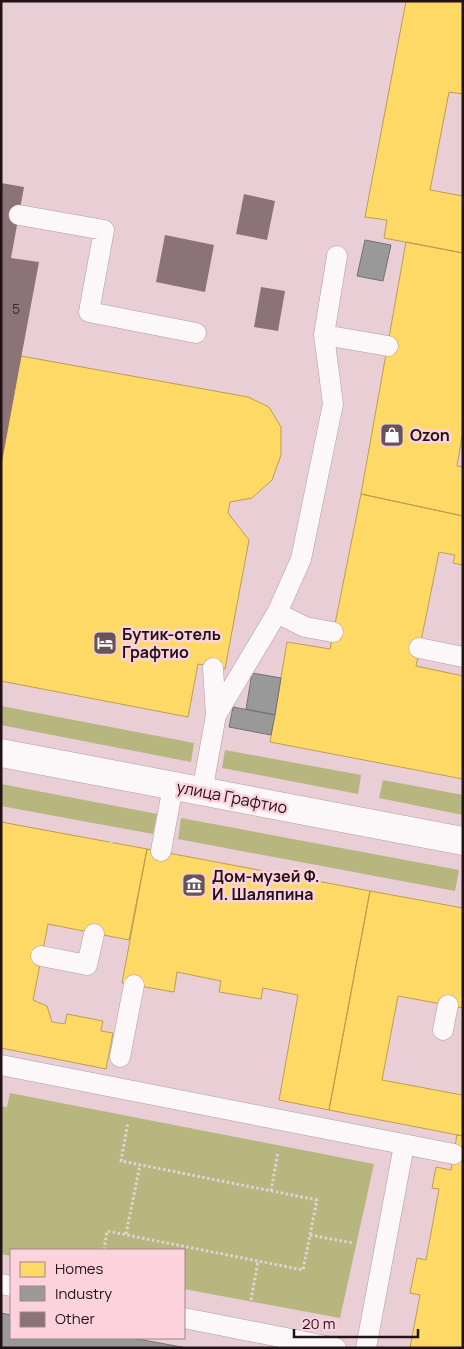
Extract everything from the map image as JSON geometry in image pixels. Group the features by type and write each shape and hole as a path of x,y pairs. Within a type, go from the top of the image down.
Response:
{"street":[{"name":"улица Графтио","path":"1,753 463,841"}],"lane":[{"path":"19,215 104,230 89,312 196,333"},
{"path":"216,715 277,614 301,559 333,404 324,335 337,256"},
{"path":"324,335 388,346"},
{"path":"277,614 305,627 333,632"},
{"path":"420,648 463,657"},
{"path":"202,792 216,715 213,668"},
{"path":"161,851 173,786"},
{"path":"42,956 87,965 94,934"},
{"path":"120,1057 134,985"},
{"path":"443,1030 448,1005"},
{"path":"1,1065 454,1154"},
{"path":"366,1348 404,1145"},
{"path":"185,1318 336,1348"}],"path":[{"path":"111,842 114,832"},
{"path":"104,1249 107,1231 303,1270 317,1200 121,1161 133,1092"},
{"path":"271,1191 283,1121"},
{"path":"126,1234 140,1164"},
{"path":"310,1235 384,1250"},
{"path":"246,1330 258,1261"}],"green space":[{"path":"1,706 194,743 191,762 1,725"},
{"path":"225,750 361,775 358,794 222,768"},
{"path":"383,780 463,795 463,815 379,798"},
{"path":"1,784 157,814 153,834 1,806"},
{"path":"181,818 459,870 455,891 178,839"},
{"path":"10,1093 374,1164 340,1318 185,1289 185,1249 10,1249 10,1256 1,1254 1,1106 7,1107"}],"building: Homes":[{"path":"406,1 463,1 463,94 449,92 430,190 463,196 463,253 384,238 387,220 365,217"},
{"path":"406,242 463,253 463,430 457,466 463,467 463,516 361,494"},
{"path":"21,356 248,397 269,407 281,427 281,455 272,480 252,498 230,502 228,513 249,540 225,669 198,664 188,717 1,681 1,465"},
{"path":"361,494 463,516 463,565 453,563 455,555 439,552 416,666 463,676 463,779 270,742 287,642 330,649"},
{"path":"1,822 147,849 129,940 48,924 33,1000 47,1006 52,1022 65,1024 67,1014 103,1021 101,1031 113,1033 106,1069 1,1048"},
{"path":"147,849 370,891 329,1110 279,1100 298,995 263,988 261,999 219,992 221,981 177,972 174,992 122,983"},
{"path":"370,891 463,908 463,1008 398,996 382,1080 462,1095 463,1092 463,1136 329,1110"},
{"path":"457,1135 463,1136 463,1348 410,1348 420,1295 410,1293 417,1258 426,1260 439,1189 432,1188 436,1167 451,1170"}],"building: Industry":[{"path":"365,240 391,245 383,281 357,276"},
{"path":"252,673 281,678 275,715 246,709"},
{"path":"233,707 275,715 271,735 229,727"},
{"path":"1,1313 10,1315 10,1339 138,1339 187,1348 1,1348"}],"building: Other":[{"path":"1,183 24,187 11,258 39,262 2,460"},
{"path":"244,194 275,201 267,240 236,234"},
{"path":"165,235 214,245 205,292 156,282"},
{"path":"261,287 285,291 278,331 254,327"}],"place":[{"name":"Ozon","path":"392,435"},
{"name":"Бутик-отель Графтио","path":"105,643"},
{"name":"Дом-музей Ф. И. Шаляпина","path":"194,885"}]}
